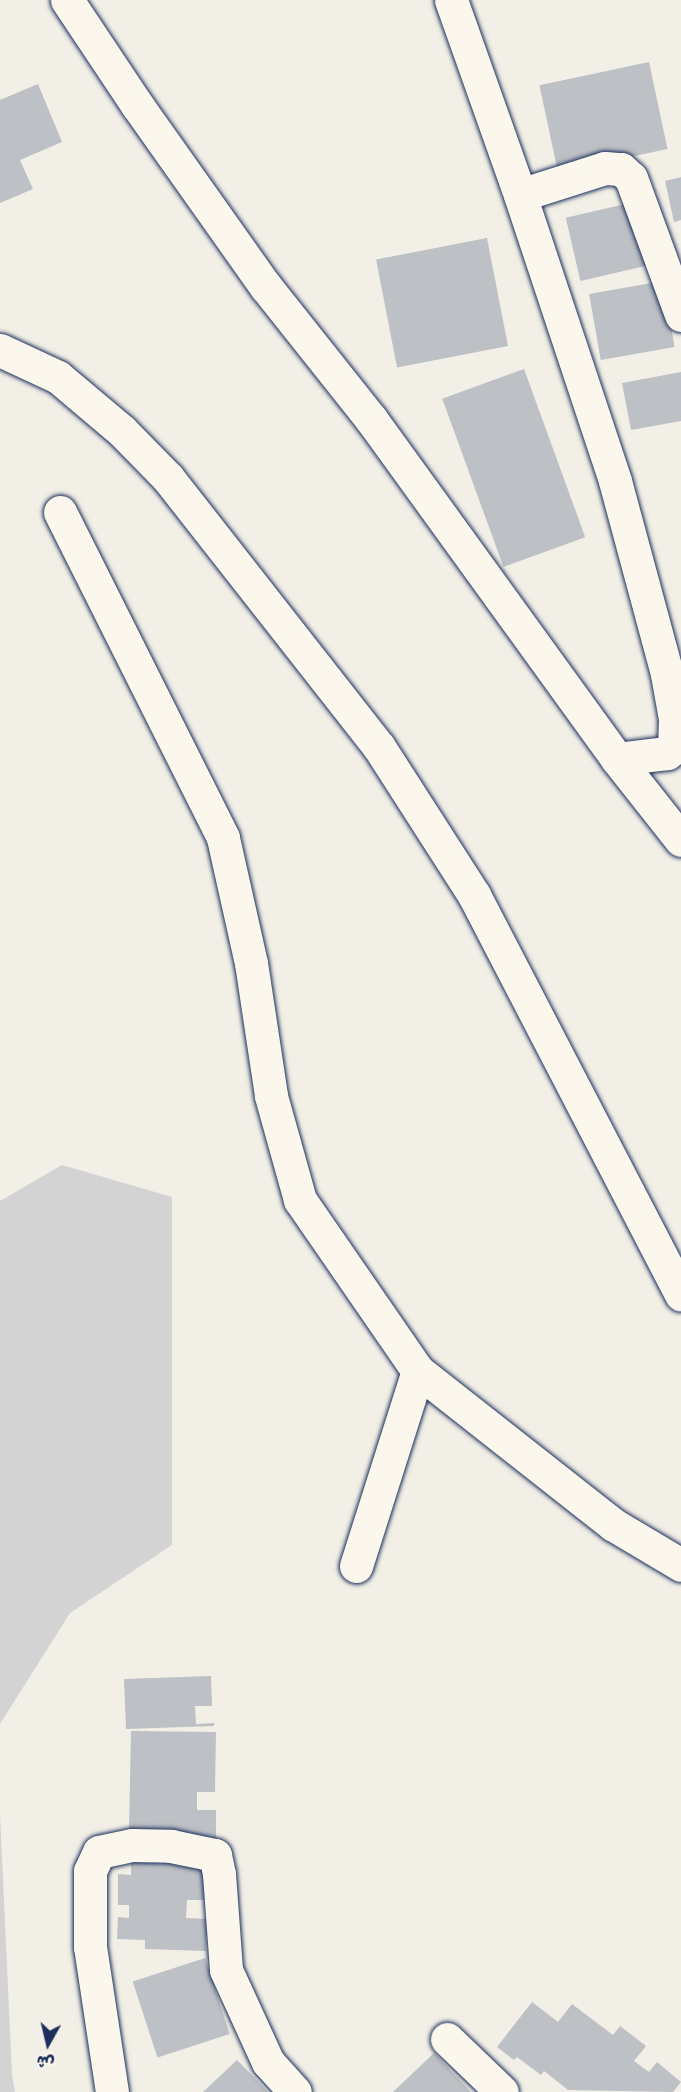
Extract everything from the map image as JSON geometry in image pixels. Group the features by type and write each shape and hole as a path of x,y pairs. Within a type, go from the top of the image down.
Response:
{"street":[{"path":"68,0 136,105 266,286 371,419 617,759 681,840"},
{"path":"451,0 520,195 615,481 667,674 678,736 671,752 617,759"},
{"path":"520,195 606,168 621,169 631,178 681,315"},
{"path":"0,350 58,377 122,431 168,478 378,747 474,895 681,1295"},
{"path":"60,512 223,838 251,963 271,1096 300,1200 418,1371 614,1525 681,1565"},
{"path":"356,1566 418,1371"},
{"path":"112,2092 90,1947 90,1871 99,1852 132,1845 171,1846 215,1855 219,1874 226,1970 268,2062 295,2092"},
{"path":"447,2039 502,2092"}],"shaded area":[{"path":"62,1165 172,1197 172,1545 70,1613 0,1724 0,1201"},
{"path":"0,1814 12,2075 15,2092 0,2092"}],"building":[{"path":"649,62 668,149 558,172 539,85"},
{"path":"38,84 62,142 20,160 33,189 0,203 0,100"},
{"path":"681,177 681,220 674,222 665,181"},
{"path":"634,202 649,265 580,281 566,218"},
{"path":"487,238 508,346 397,368 376,260"},
{"path":"663,281 675,347 601,360 589,294"},
{"path":"524,369 585,537 503,567 442,399"},
{"path":"681,372 681,421 631,430 622,383"},
{"path":"211,1676 212,1706 195,1706 196,1724 214,1723 214,1726 126,1729 124,1679"},
{"path":"131,1731 216,1732 215,1792 197,1792 197,1810 216,1810 216,1844 129,1831"},
{"path":"131,1860 206,1862 205,1900 187,1900 186,1918 207,1919 206,1951 145,1949 145,1940 117,1939 118,1917 129,1918 129,1905 118,1905 118,1874 131,1875"},
{"path":"205,1958 230,2034 157,2058 133,1981"},
{"path":"532,2002 558,2022 572,2004 613,2035 620,2026 646,2046 634,2061 649,2072 657,2062 681,2082 673,2092 568,2090 544,2071 541,2075 517,2057 514,2060 497,2047"},
{"path":"434,2053 471,2092 393,2092"},
{"path":"237,2060 268,2092 203,2092"}]}
